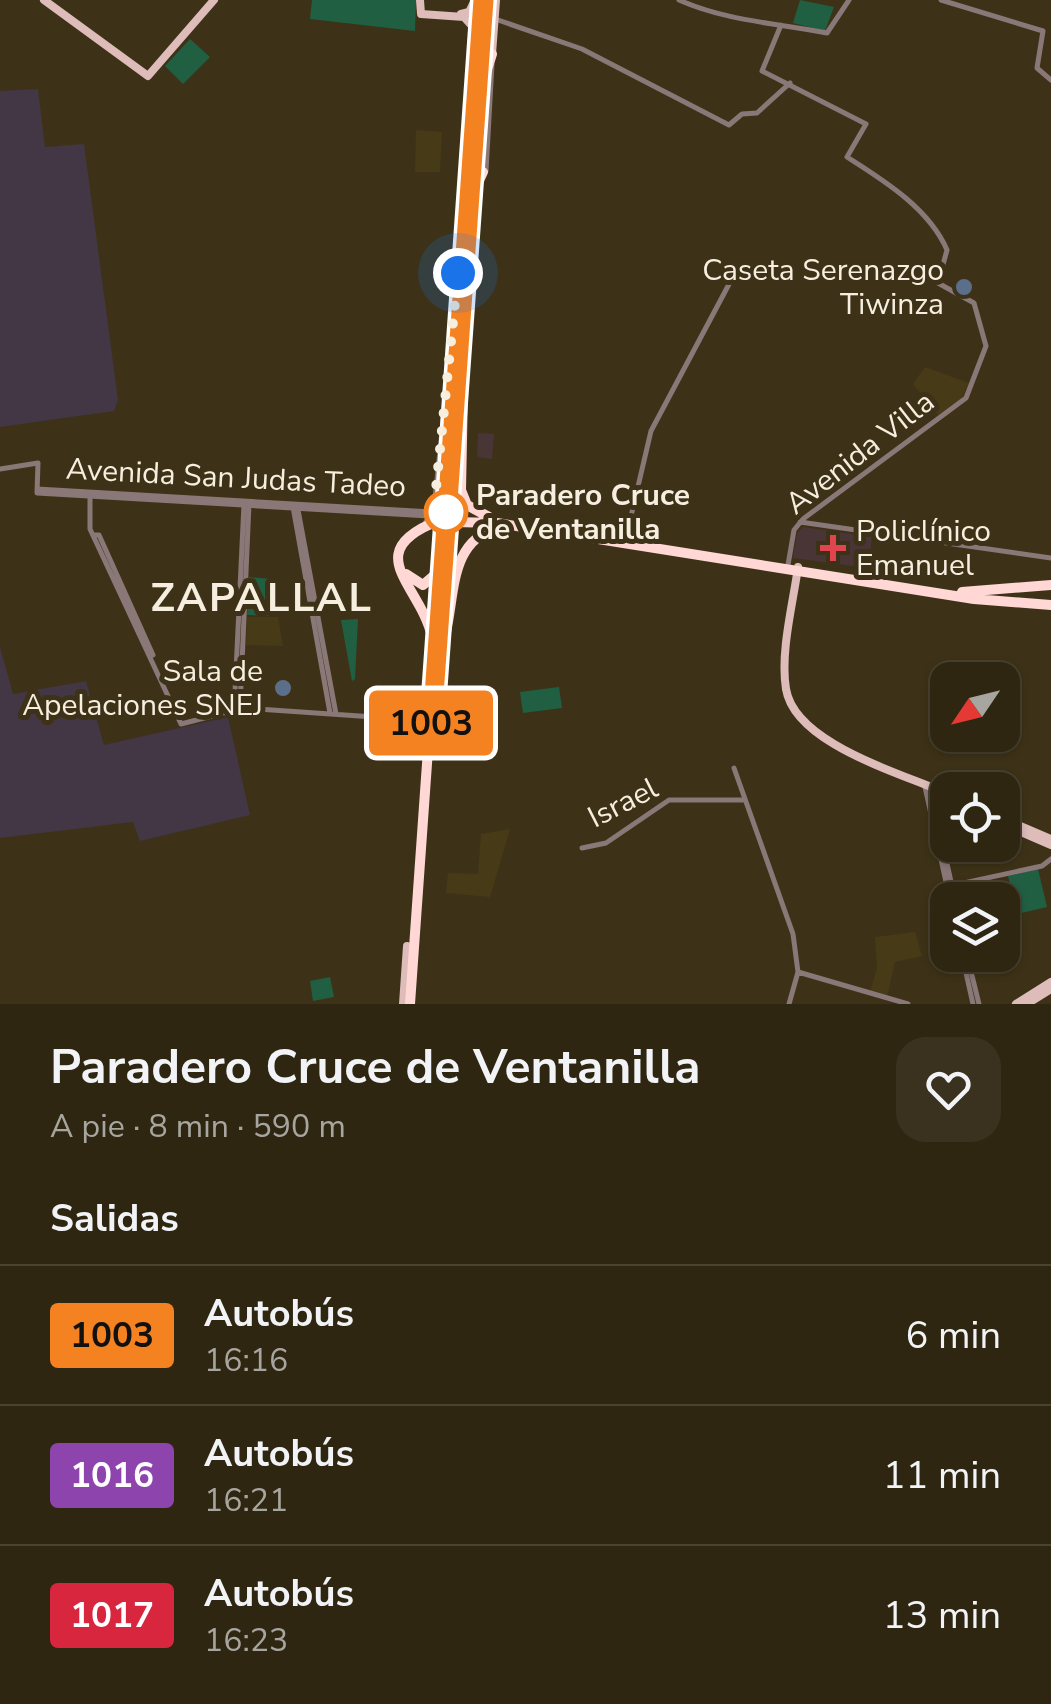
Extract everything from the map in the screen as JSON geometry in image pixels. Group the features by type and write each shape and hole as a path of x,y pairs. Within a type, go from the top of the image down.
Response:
{"highway":[{"path":"437,654 478,171 479,0"},
{"path":"409,1004 471,198 478,171 476,75 481,49"},
{"path":"463,326 461,490 467,506 490,517"},
{"path":"625,542 490,517 454,519 955,591 1051,585"},
{"path":"436,519 413,542 403,564 408,579 423,585 433,580 442,562"},
{"path":"436,519 401,546 397,565 427,618 437,654"},
{"path":"437,654 464,553 482,534 511,526"},
{"path":"794,568 1010,604 1051,605"},
{"path":"409,1004 431,722"},
{"path":"408,946 416,918"}],"main road":[{"path":"44,0 146,75 152,74 214,0"},
{"path":"420,0 421,13 470,19"},
{"path":"470,19 479,0"},
{"path":"479,0 470,19 481,49"},
{"path":"481,49 497,3"},
{"path":"794,568 785,684 794,712 819,736 928,788"},
{"path":"1020,829 1051,842"},
{"path":"408,946 409,1004"},
{"path":"1016,1004 1051,986"},
{"path":"1027,1004 1051,986"}],"street":[{"path":"679,0 726,19 827,33 849,0"},
{"path":"941,0 1042,31 1037,68 1051,80"},
{"path":"494,19 582,49 729,125 739,116 756,113 790,82 762,70 781,25"},
{"path":"478,171 481,49"},
{"path":"436,519 481,49"},
{"name":"Avenida Villa","path":"790,82 866,124 846,157 880,176 938,233 946,250 938,283 974,304 986,346 963,402 800,522 793,532 794,568"},
{"path":"625,542 650,431 736,271 733,267"},
{"name":"Avenida San Judas Tadeo","path":"0,469 38,462 37,491 295,506 436,519"},
{"path":"90,494 96,535 182,724 237,711 333,713 431,722"},
{"path":"237,711 247,503"},
{"path":"295,506 333,713"},
{"path":"800,522 1051,560"},
{"path":"237,711 431,722"},
{"path":"734,768 793,934 798,972 789,1004"},
{"path":"928,788 949,882"},
{"name":"Israel","path":"582,848 606,843 670,800 745,800"},
{"path":"968,882 1042,866 1051,859"},
{"path":"798,972 908,1004"},
{"path":"968,972 976,1004"},
{"path":"871,1004 873,996"}],"shaded area":[{"path":"38,89 45,147 84,144 118,400 114,411 0,427 0,91"},
{"path":"416,130 442,132 440,172 415,172"},
{"path":"925,367 969,383 960,401 938,415 913,384"},
{"path":"478,433 494,434 492,459 477,457"},
{"name":"Policlínico Emanuel","path":"803,527 872,537 868,568 793,558 797,533"},
{"path":"247,617 278,617 283,646 246,645"},
{"path":"0,647 13,694 86,681 104,745 228,717 250,815 140,841 133,822 0,838"},
{"path":"510,829 490,897 446,893 448,873 478,874 481,834"},
{"path":"915,932 922,956 895,962 887,997 870,992 877,968 875,937"}],"green space":[{"path":"312,0 416,0 415,31 310,19"},
{"path":"800,0 834,7 825,31 793,23"},
{"path":"190,39 210,57 183,84 165,66"},
{"path":"249,577 271,579 278,616 247,615"},
{"path":"358,619 355,679 352,681 341,620"},
{"path":"559,687 562,708 523,713 520,692"},
{"path":"1038,869 1047,907 1020,913 1020,882 1009,882 1008,876"},
{"path":"330,977 334,997 313,1001 310,981"}],"bus line":[{"name":"1003","path":"481,0 430,724 434,723 486,0"}],"place":[{"name":"Caseta Serenazgo Tiwinza","path":"964,287"},
{"name":"Paradero Cruce de Ventanilla","path":"446,512"},
{"name":"Policlínico Emanuel","path":"833,548"},
{"name":"Sala de Apelaciones SNEJ","path":"283,688"}],"district":[{"name":"ZAPALLAL","path":"262,598"}],"route":[{"path":"446,512 434,508 458,273"}]}
